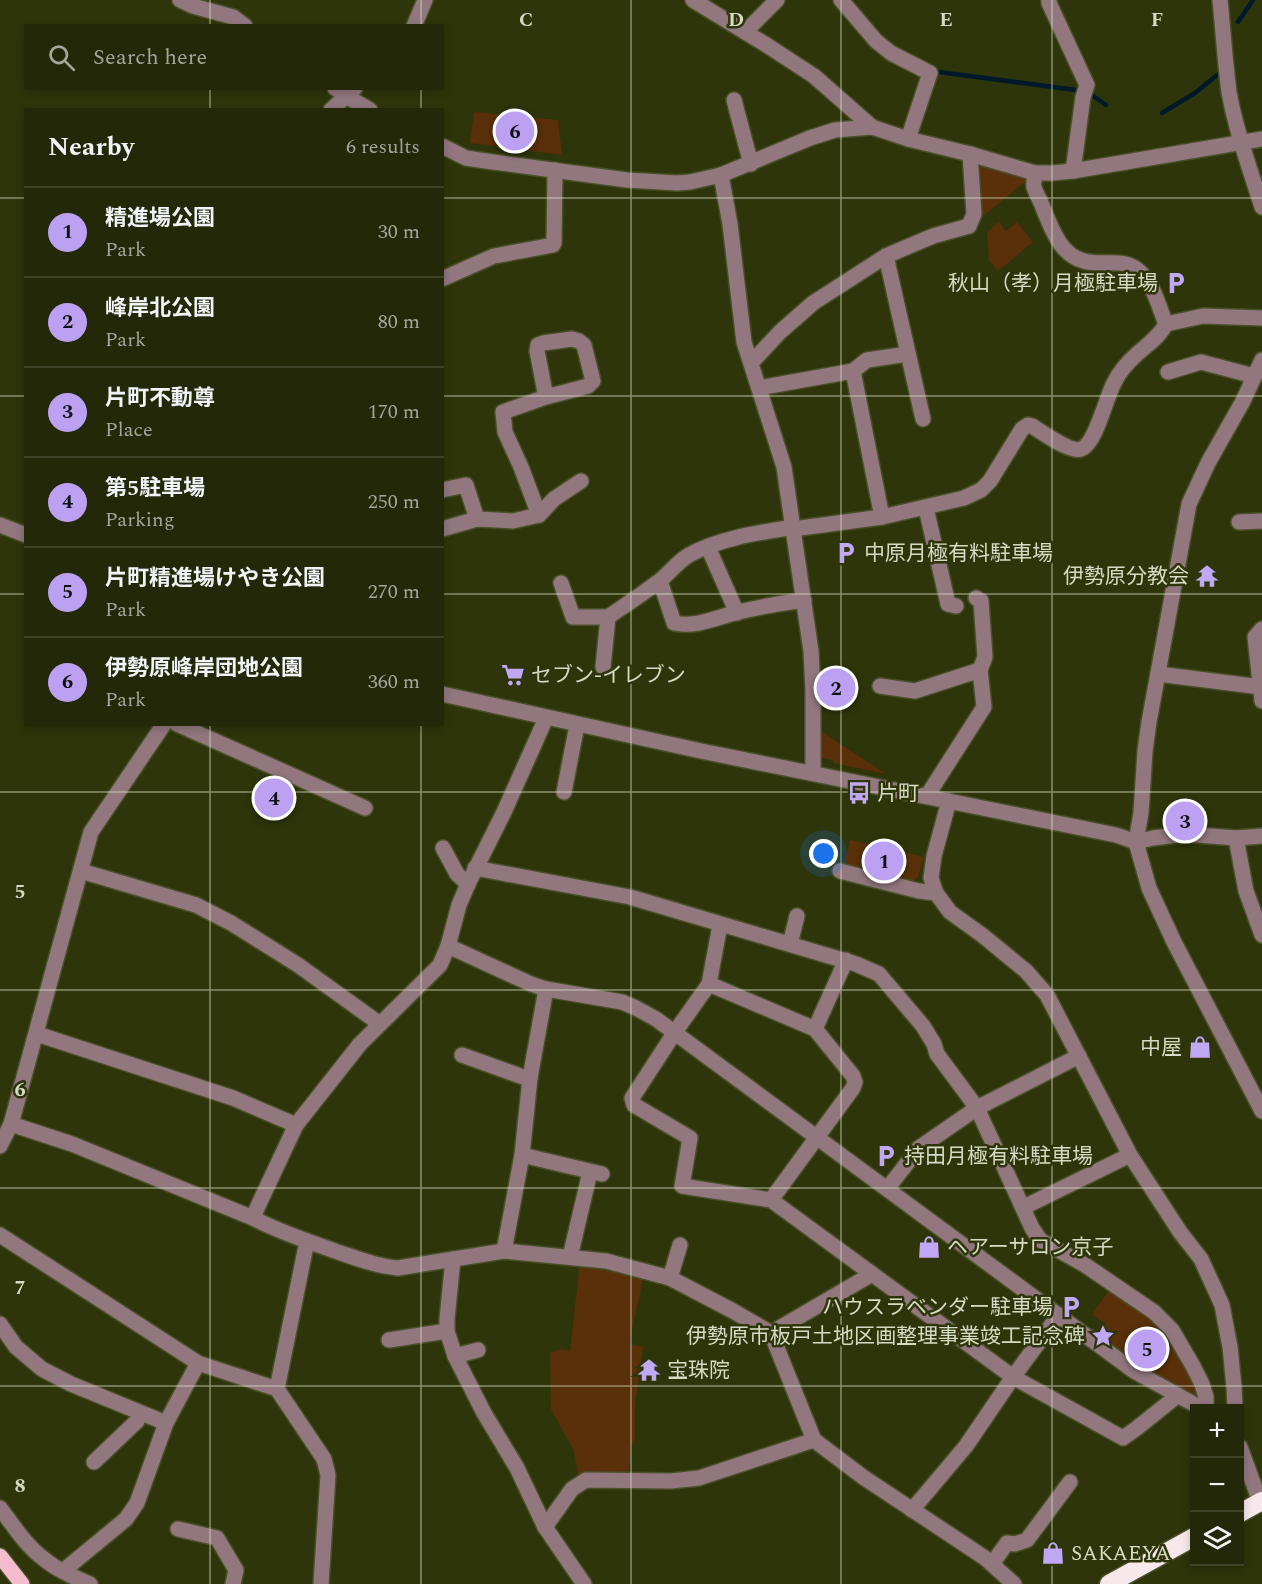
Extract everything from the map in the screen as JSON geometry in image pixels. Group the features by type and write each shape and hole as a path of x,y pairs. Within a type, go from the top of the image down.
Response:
{"highway":[{"path":"1241,1512 1261,1502"},
{"path":"1109,1584 1190,1539"}],"main road":[{"path":"0,1556 21,1584"}],"street":[{"path":"180,0 233,17 242,24"},
{"path":"415,24 425,0"},
{"path":"693,0 814,76 872,127 1035,173 1073,171 1262,139"},
{"path":"745,32 777,0"},
{"path":"841,0 876,41 891,52 930,73 908,139"},
{"path":"1049,0 1087,85 1083,98 1073,171"},
{"path":"1220,0 1230,92 1241,142 1262,207"},
{"path":"332,108 345,91 367,108"},
{"path":"734,100 751,164"},
{"path":"444,147 466,158 627,180 690,183 721,175 835,130 872,127"},
{"path":"751,363 780,332 813,303 886,256 933,236 969,226 974,214 970,154"},
{"path":"444,278 494,256 553,245 555,170"},
{"path":"1035,173 1034,186 1053,233 1067,252 1080,260 1093,263 1115,262 1133,267 1152,287 1166,324"},
{"path":"721,175 730,224 744,342 784,467 811,651 813,773"},
{"path":"886,256 923,419"},
{"path":"561,583 573,617 608,617 660,580 681,560 699,550 747,534 882,517 964,498 981,490 990,481 1022,429 1028,425 1071,449 1080,450 1088,445 1121,371 1135,355 1161,333 1166,324 1203,316 1262,318"},
{"path":"759,388 853,370 867,360 908,354"},
{"path":"1262,360 1243,401 1208,463 1190,504 1145,751 1142,813 1136,842 1149,888 1174,942 1262,1111"},
{"path":"1174,367 1201,362 1254,376"},
{"path":"853,370 882,517"},
{"path":"539,515 505,432 503,412 546,397"},
{"path":"444,528 477,519 513,521 539,515 554,500 580,481"},
{"path":"444,490 466,484 477,519"},
{"path":"926,508 948,604 956,606"},
{"path":"1239,522 1262,520"},
{"path":"0,525 24,534"},
{"path":"708,547 737,613"},
{"path":"660,580 674,623 678,624 704,622 804,600"},
{"path":"927,796 984,707 980,670 986,657 981,601 976,598"},
{"path":"603,667 608,617"},
{"path":"1158,674 1261,694 1255,637 1262,629"},
{"path":"880,686 915,691 980,670"},
{"path":"444,694 577,725 1116,835 1136,842 1185,834 1236,838 1262,836"},
{"path":"253,1218 296,1125 360,1044 440,965 468,884 504,812 546,718"},
{"path":"564,792 577,725"},
{"path":"0,1146 11,1124 91,832 163,726"},
{"path":"181,726 365,808"},
{"path":"949,801 932,867 931,879 936,893 950,912 1026,971 1047,995 1130,1155 1180,1232 1202,1259 1222,1305 1230,1347 1235,1404"},
{"path":"1236,838 1246,891 1262,935"},
{"path":"443,848 457,874 468,884"},
{"path":"475,868 630,897 846,960 879,974 922,1026 934,1044 937,1054 977,1108 1032,1228 1040,1240 1085,1265 1154,1312 1172,1330 1202,1384 1206,1404"},
{"path":"81,871 196,906 231,923 298,965 380,1024"},
{"path":"840,871 919,891 936,893"},
{"path":"790,944 797,916"},
{"path":"720,925 709,984 632,1098 634,1105 690,1138 682,1186 771,1200 1013,1377 1123,1438 1177,1396"},
{"path":"448,946 546,989 622,1002 636,1008 675,1032 1134,1371 1193,1404"},
{"path":"815,1029 846,960"},
{"path":"709,984 815,1029 853,1076 855,1082 853,1088 771,1200"},
{"path":"504,1251 522,1155 530,1078 546,989"},
{"path":"37,1034 233,1098 296,1125"},
{"path":"462,1055 530,1078"},
{"path":"887,1189 920,1148 977,1108 1079,1056"},
{"path":"11,1124 72,1144 266,1225 382,1267 398,1268 504,1251 606,1261 670,1278 771,1333 814,1440 912,1510 985,1558 1014,1584"},
{"path":"522,1155 596,1173 570,1257"},
{"path":"1024,1207 1130,1155"},
{"path":"0,1234 198,1363 277,1389 324,1459 328,1475 321,1584"},
{"path":"277,1389 308,1241"},
{"path":"670,1278 680,1245"},
{"path":"453,1260 447,1331 455,1356 484,1413 517,1468 545,1527 584,1584"},
{"path":"771,1333 872,1274"},
{"path":"912,1510 966,1446 1059,1315"},
{"path":"0,1324 16,1347 42,1369 71,1384 166,1424"},
{"path":"389,1340 447,1331"},
{"path":"455,1356 478,1350"},
{"path":"63,1571 126,1519 137,1503 166,1424 198,1363"},
{"path":"94,1462 137,1421 140,1413"},
{"path":"545,1527 572,1489 586,1480 699,1479 814,1440"},
{"path":"1243,1458 1261,1502"},
{"path":"992,1564 1007,1543 1015,1544 1027,1540 1070,1482"},
{"path":"0,1508 41,1558 90,1584"},
{"path":"178,1529 194,1537 217,1538 236,1570 233,1584"}],"shaded area":[{"path":"474,112 558,120 562,155 470,143"},
{"path":"982,164 1027,177 1026,181 980,219 976,170"},
{"path":"999,222 1006,231 1017,222 1033,242 998,271 989,260 987,232"},
{"path":"818,676 853,676 854,699 819,700"},
{"path":"819,730 886,774 833,763 833,760 818,757"},
{"path":"850,840 924,857 918,877 911,882 844,865"},
{"path":"580,1262 644,1275 629,1344 643,1347 635,1405 635,1443 631,1444 629,1474 578,1474 574,1451 551,1409 550,1353 562,1349 570,1351"},
{"path":"1112,1287 1168,1332 1201,1393 1197,1398 1133,1362 1097,1336 1106,1324 1092,1314"}],"waterway":[{"path":"1238,22 1253,0"},
{"path":"939,72 1076,90"},
{"path":"1162,113 1195,93 1217,75"},
{"path":"1092,95 1106,105"}],"place":[{"name":"伊勢原峰岸団地公園","path":"515,131"},
{"name":"秋山（孝）月極駐車場","path":"1176,283"},
{"name":"中原月極有料駐車場","path":"846,553"},
{"name":"伊勢原分教会","path":"1207,576"},
{"name":"セブン-イレブン","path":"513,675"},
{"name":"峰岸北公園","path":"836,688"},
{"name":"片町","path":"859,793"},
{"name":"第5駐車場","path":"274,798"},
{"name":"片町不動尊","path":"1185,821"},
{"name":"精進場公園","path":"884,861"},
{"name":"中屋","path":"1200,1047"},
{"name":"持田月極有料駐車場","path":"886,1156"},
{"name":"ヘアーサロン京子","path":"929,1247"},
{"name":"ハウスラベンダー駐車場","path":"1071,1307"},
{"name":"伊勢原市板戸土地区画整理事業竣工記念碑","path":"1103,1336"},
{"name":"片町精進場けやき公園","path":"1147,1349"},
{"name":"宝珠院","path":"649,1370"},
{"name":"SAKAEYA","path":"1053,1553"}]}
